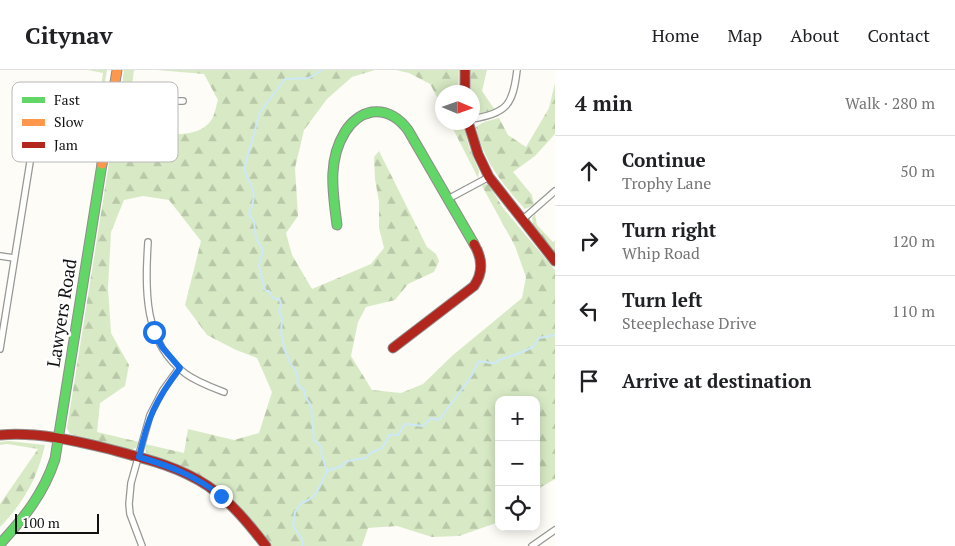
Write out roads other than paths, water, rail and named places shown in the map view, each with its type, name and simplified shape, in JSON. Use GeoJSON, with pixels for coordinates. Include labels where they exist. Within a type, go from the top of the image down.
{"type":"FeatureCollection","features":[{"type":"Feature","properties":{"kind":"street"},"geometry":{"type":"LineString","coordinates":[[465,70],[465,85]]}},
{"type":"Feature","properties":{"kind":"street"},"geometry":{"type":"LineString","coordinates":[[480,117],[497,113],[506,106],[514,91],[517,70]]}},
{"type":"Feature","properties":{"kind":"street"},"geometry":{"type":"LineString","coordinates":[[337,225],[331,182],[335,150],[349,126],[355,120],[369,113],[388,113],[405,127],[480,255],[481,268],[480,274],[470,291],[392,348]]}},
{"type":"Feature","properties":{"kind":"street"},"geometry":{"type":"LineString","coordinates":[[470,130],[478,154],[489,177],[555,262]]}},
{"type":"Feature","properties":{"kind":"street"},"geometry":{"type":"LineString","coordinates":[[0,349],[30,162]]}},
{"type":"Feature","properties":{"kind":"street","name":"Lawyers Road"},"geometry":{"type":"LineString","coordinates":[[0,544],[25,517],[41,495],[51,472],[59,437],[102,162]]}},
{"type":"Feature","properties":{"kind":"street"},"geometry":{"type":"LineString","coordinates":[[448,199],[489,177]]}},
{"type":"Feature","properties":{"kind":"street"},"geometry":{"type":"LineString","coordinates":[[522,220],[555,191]]}},
{"type":"Feature","properties":{"kind":"street"},"geometry":{"type":"LineString","coordinates":[[148,242],[147,298],[151,322],[160,342],[180,368],[194,378],[224,392]]}},
{"type":"Feature","properties":{"kind":"street"},"geometry":{"type":"LineString","coordinates":[[0,256],[14,258]]}},
{"type":"Feature","properties":{"kind":"street"},"geometry":{"type":"LineString","coordinates":[[142,546],[133,524],[129,504],[131,482],[150,415],[163,390],[180,368]]}},
{"type":"Feature","properties":{"kind":"street"},"geometry":{"type":"LineString","coordinates":[[0,435],[27,433],[59,437],[139,457],[182,471],[210,487],[244,518],[266,546]]}},
{"type":"Feature","properties":{"kind":"street"},"geometry":{"type":"LineString","coordinates":[[532,546],[555,530]]}},
{"type":"Feature","properties":{"kind":"waterway"},"geometry":{"type":"LineString","coordinates":[[302,546],[302,539],[293,526],[295,512],[301,503],[314,495],[327,471],[321,446],[314,441],[311,405],[305,397],[305,391],[298,385],[297,372],[290,363],[284,347],[281,333],[282,318],[279,312],[280,300],[272,297],[269,291],[266,291],[263,283],[259,265],[262,248],[256,239],[254,222],[249,214],[254,195],[244,169],[260,112],[285,79],[309,78],[322,70]]}},
{"type":"Feature","properties":{"kind":"waterway"},"geometry":{"type":"LineString","coordinates":[[327,471],[342,466],[348,461],[365,458],[372,452],[380,449],[389,435],[398,435],[405,424],[423,426],[431,418],[439,420],[472,375],[478,362],[494,363],[533,347],[539,338],[555,335]]}}]}
